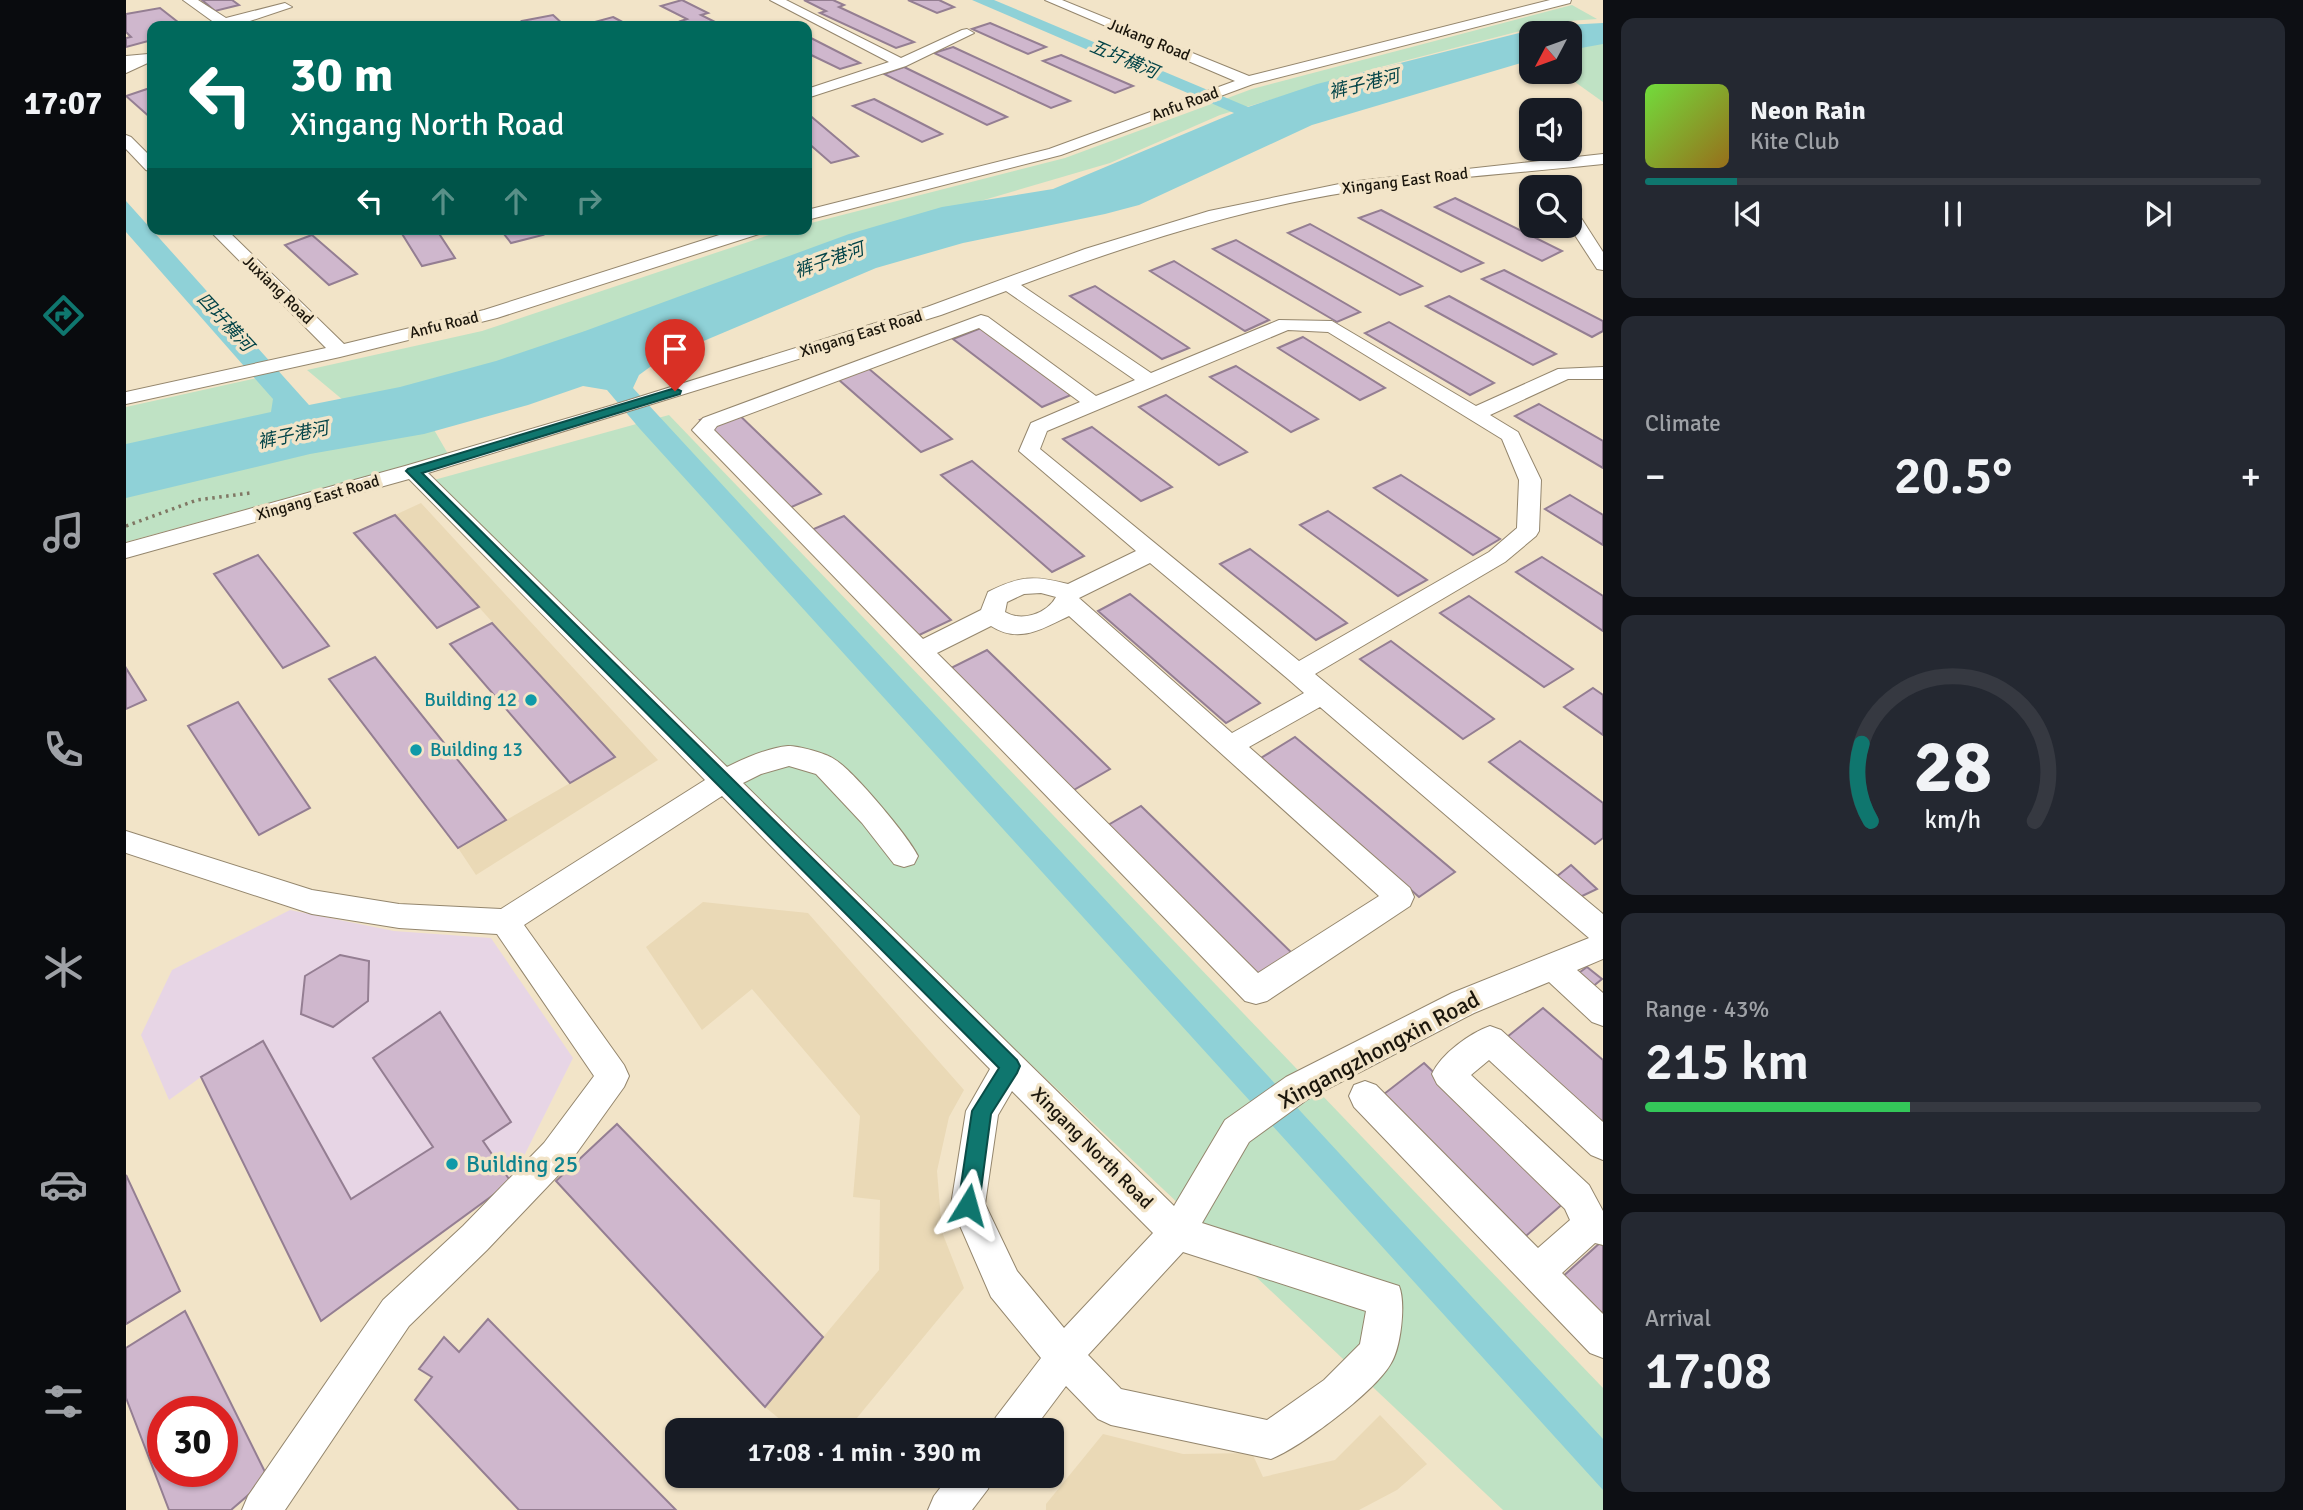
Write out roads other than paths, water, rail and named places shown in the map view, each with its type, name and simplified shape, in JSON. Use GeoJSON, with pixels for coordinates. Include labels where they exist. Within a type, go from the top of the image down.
{"type":"FeatureCollection","features":[{"type":"Feature","properties":{"kind":"street"},"geometry":{"type":"LineString","coordinates":[[189,0],[220,21]]}},
{"type":"Feature","properties":{"kind":"street"},"geometry":{"type":"LineString","coordinates":[[776,0],[901,63]]}},
{"type":"Feature","properties":{"kind":"street","name":"Jukang Road"},"geometry":{"type":"LineString","coordinates":[[1051,0],[1248,81]]}},
{"type":"Feature","properties":{"kind":"street","name":"Anfu Road"},"geometry":{"type":"LineString","coordinates":[[812,214],[1055,152],[1248,81],[1565,0]]}},
{"type":"Feature","properties":{"kind":"street"},"geometry":{"type":"LineString","coordinates":[[239,21],[285,7]]}},
{"type":"Feature","properties":{"kind":"street"},"geometry":{"type":"LineString","coordinates":[[812,92],[901,63],[967,33]]}},
{"type":"Feature","properties":{"kind":"street"},"geometry":{"type":"LineString","coordinates":[[126,60],[147,58]]}},
{"type":"Feature","properties":{"kind":"street"},"geometry":{"type":"LineString","coordinates":[[126,69],[147,59]]}},
{"type":"Feature","properties":{"kind":"street"},"geometry":{"type":"LineString","coordinates":[[126,140],[147,162]]}},
{"type":"Feature","properties":{"kind":"street","name":"Xingang East Road"},"geometry":{"type":"LineString","coordinates":[[126,551],[413,471],[617,410],[934,311],[1091,253],[1215,215],[1349,187],[1603,159]]}},
{"type":"Feature","properties":{"kind":"street"},"geometry":{"type":"LineString","coordinates":[[1538,165],[1544,175]]}},
{"type":"Feature","properties":{"kind":"street"},"geometry":{"type":"LineString","coordinates":[[1582,233],[1603,265]]}},
{"type":"Feature","properties":{"kind":"street","name":"Juxiang Road"},"geometry":{"type":"LineString","coordinates":[[222,235],[340,351]]}},
{"type":"Feature","properties":{"kind":"street","name":"Anfu Road"},"geometry":{"type":"LineString","coordinates":[[126,398],[340,351],[490,314],[737,235]]}},
{"type":"Feature","properties":{"kind":"street"},"geometry":{"type":"LineString","coordinates":[[1008,284],[1150,381]]}},
{"type":"Feature","properties":{"kind":"street"},"geometry":{"type":"LineString","coordinates":[[992,615],[996,598],[1020,586],[1041,585],[1068,597],[1400,897],[1256,991],[702,430],[710,422],[981,321],[1095,404]]}},
{"type":"Feature","properties":{"kind":"street"},"geometry":{"type":"LineString","coordinates":[[1297,673],[1497,557],[1528,531],[1530,480],[1511,436],[1332,327],[1286,324],[1038,427],[1029,451],[1603,932]]}},
{"type":"Feature","properties":{"kind":"street"},"geometry":{"type":"LineString","coordinates":[[1475,414],[1565,373],[1603,373]]}},
{"type":"Feature","properties":{"kind":"street","name":"Xingang North Road"},"geometry":{"type":"LineString","coordinates":[[413,471],[1177,1233]]}},
{"type":"Feature","properties":{"kind":"street"},"geometry":{"type":"LineString","coordinates":[[992,615],[1007,625],[1026,626],[1061,610],[1068,597],[1152,552]]}},
{"type":"Feature","properties":{"kind":"street"},"geometry":{"type":"LineString","coordinates":[[921,650],[992,615]]}},
{"type":"Feature","properties":{"kind":"street"},"geometry":{"type":"LineString","coordinates":[[1230,746],[1322,694]]}},
{"type":"Feature","properties":{"kind":"street"},"geometry":{"type":"LineString","coordinates":[[126,842],[313,902],[398,916],[505,922],[724,781],[754,766],[789,756],[825,766],[872,815],[904,856]]}},
{"type":"Feature","properties":{"kind":"street"},"geometry":{"type":"LineString","coordinates":[[262,1510],[396,1313],[475,1238],[556,1154],[613,1076],[505,922]]}},
{"type":"Feature","properties":{"kind":"street","name":"Xingangzhongxin Road"},"geometry":{"type":"LineString","coordinates":[[1018,1418],[1087,1327],[1177,1233],[1237,1131],[1297,1088],[1463,1003],[1603,946]]}},
{"type":"Feature","properties":{"kind":"street"},"geometry":{"type":"LineString","coordinates":[[1552,966],[1603,1012]]}},
{"type":"Feature","properties":{"kind":"street"},"geometry":{"type":"LineString","coordinates":[[1536,1273],[1596,1227],[1577,1197],[1448,1074],[1490,1040],[1603,1144]]}},
{"type":"Feature","properties":{"kind":"street"},"geometry":{"type":"LineString","coordinates":[[1010,1066],[982,1111],[968,1205],[1004,1284],[1064,1357],[1111,1406],[1271,1440],[1337,1393],[1377,1353],[1386,1299],[1177,1233]]}},
{"type":"Feature","properties":{"kind":"street"},"geometry":{"type":"LineString","coordinates":[[1365,1096],[1603,1340]]}},
{"type":"Feature","properties":{"kind":"street"},"geometry":{"type":"LineString","coordinates":[[948,1510],[964,1488]]}},
{"type":"Feature","properties":{"kind":"water"},"geometry":{"type":"Polygon","coordinates":[[[972,0],[994,0],[1248,107],[1317,84],[1519,33],[1519,64],[1312,125],[1139,205],[963,243],[876,268],[661,359],[639,375],[633,388],[1603,1439],[1603,1490],[607,390],[583,386],[528,405],[424,434],[310,454],[126,498],[126,444],[271,412],[273,399],[126,232],[126,201],[147,224],[147,235],[156,235],[309,405],[400,387],[496,361],[849,234],[942,207],[1053,189],[1234,113],[972,0]]]}},
{"type":"Feature","properties":{"kind":"water"},"geometry":{"type":"Polygon","coordinates":[[[1603,23],[1603,44],[1582,48],[1582,24],[1603,23]]]}},
{"type":"Feature","properties":{"kind":"place","name":"Building 12"},"geometry":{"type":"Point","coordinates":[531,700]}},
{"type":"Feature","properties":{"kind":"place","name":"Building 13"},"geometry":{"type":"Point","coordinates":[416,750]}},
{"type":"Feature","properties":{"kind":"place","name":"Building 25"},"geometry":{"type":"Point","coordinates":[452,1164]}},
{"type":"Feature","properties":{"kind":"water label","name":"五圩横河"},"geometry":{"type":"Point","coordinates":[1124,59]}},
{"type":"Feature","properties":{"kind":"water label","name":"裤子港河"},"geometry":{"type":"Point","coordinates":[1364,84]}},
{"type":"Feature","properties":{"kind":"water label","name":"裤子港河"},"geometry":{"type":"Point","coordinates":[829,260]}},
{"type":"Feature","properties":{"kind":"water label","name":"四圩横河"},"geometry":{"type":"Point","coordinates":[225,322]}},
{"type":"Feature","properties":{"kind":"water label","name":"裤子港河"},"geometry":{"type":"Point","coordinates":[293,435]}}]}
